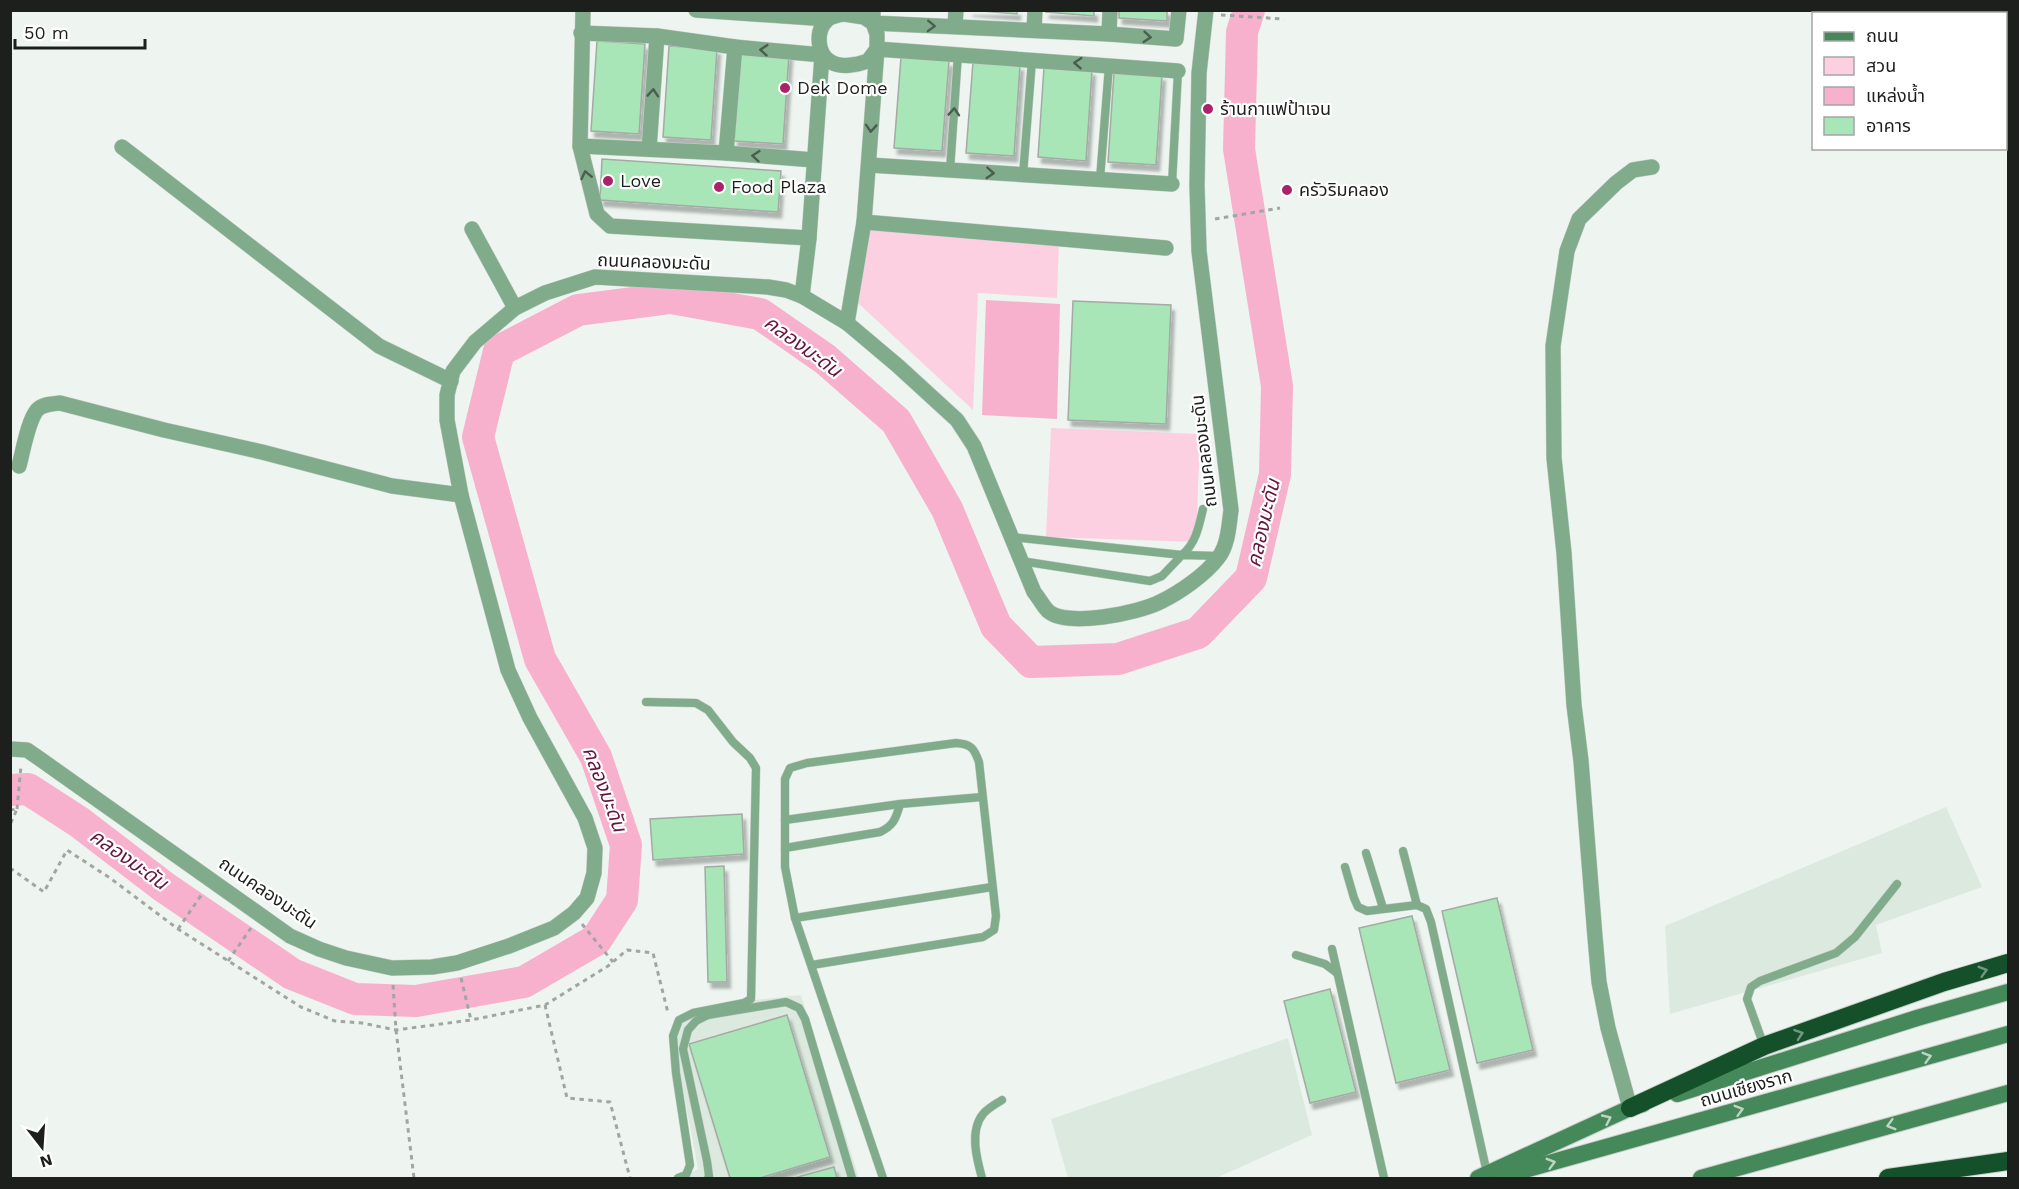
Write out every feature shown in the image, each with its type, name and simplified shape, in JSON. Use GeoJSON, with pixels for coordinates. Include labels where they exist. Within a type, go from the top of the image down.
{"type":"FeatureCollection","features":[{"type":"Feature","properties":{"kind":"highway"},"geometry":{"type":"LineString","coordinates":[[1630,1108],[1764,1046],[1944,982],[2008,963]]}},
{"type":"Feature","properties":{"kind":"highway"},"geometry":{"type":"LineString","coordinates":[[1888,1179],[2008,1161]]}},
{"type":"Feature","properties":{"kind":"main road"},"geometry":{"type":"LineString","coordinates":[[1487,1177],[1630,1108],[1917,1018],[2008,992]]}},
{"type":"Feature","properties":{"kind":"main road","name":"ถนนเชียงราก"},"geometry":{"type":"LineString","coordinates":[[1487,1177],[2008,1034]]}},
{"type":"Feature","properties":{"kind":"main road"},"geometry":{"type":"LineString","coordinates":[[1701,1179],[2008,1093]]}},
{"type":"Feature","properties":{"kind":"street"},"geometry":{"type":"LineString","coordinates":[[583,10],[580,146],[597,214],[610,226],[809,238]]}},
{"type":"Feature","properties":{"kind":"street"},"geometry":{"type":"LineString","coordinates":[[696,10],[844,14],[955,26],[1176,39],[1179,10]]}},
{"type":"Feature","properties":{"kind":"street"},"geometry":{"type":"LineString","coordinates":[[955,26],[956,10]]}},
{"type":"Feature","properties":{"kind":"street"},"geometry":{"type":"LineString","coordinates":[[1034,30],[1035,10]]}},
{"type":"Feature","properties":{"kind":"street"},"geometry":{"type":"LineString","coordinates":[[1109,34],[1110,10]]}},
{"type":"Feature","properties":{"kind":"street","name":"ถนนคลองมะดัน"},"geometry":{"type":"LineString","coordinates":[[10,748],[27,750],[290,936],[346,958],[392,968],[432,968],[457,963],[509,946],[554,928],[574,913],[587,898],[594,873],[595,848],[585,818],[530,718],[508,670],[461,495],[447,420],[447,395],[453,371],[475,342],[514,308],[545,293],[595,277],[768,286],[802,296],[847,323],[957,420],[975,446],[1034,592],[1049,612],[1072,618],[1096,619],[1159,603],[1204,573],[1220,556],[1228,534],[1231,510],[1198,222],[1199,74],[1206,10]]}},
{"type":"Feature","properties":{"kind":"street"},"geometry":{"type":"LineString","coordinates":[[802,296],[809,238],[822,55],[819,41],[820,30],[827,15]]}},
{"type":"Feature","properties":{"kind":"street"},"geometry":{"type":"LineString","coordinates":[[847,323],[864,222],[869,165],[877,34],[873,17]]}},
{"type":"Feature","properties":{"kind":"street"},"geometry":{"type":"LineString","coordinates":[[581,33],[657,36],[735,47],[822,55],[831,63],[844,65],[868,61],[876,49]]}},
{"type":"Feature","properties":{"kind":"street"},"geometry":{"type":"LineString","coordinates":[[649,149],[657,36]]}},
{"type":"Feature","properties":{"kind":"street"},"geometry":{"type":"LineString","coordinates":[[726,153],[735,47]]}},
{"type":"Feature","properties":{"kind":"street"},"geometry":{"type":"LineString","coordinates":[[876,49],[1178,71]]}},
{"type":"Feature","properties":{"kind":"street"},"geometry":{"type":"LineString","coordinates":[[580,146],[814,160]]}},
{"type":"Feature","properties":{"kind":"street"},"geometry":{"type":"LineString","coordinates":[[122,147],[379,346],[451,381]]}},
{"type":"Feature","properties":{"kind":"street"},"geometry":{"type":"LineString","coordinates":[[869,165],[1172,184]]}},
{"type":"Feature","properties":{"kind":"street"},"geometry":{"type":"LineString","coordinates":[[1630,1108],[1608,1028],[1599,982],[1554,458],[1553,346],[1567,251],[1579,219],[1633,170],[1652,167]]}},
{"type":"Feature","properties":{"kind":"street"},"geometry":{"type":"LineString","coordinates":[[864,222],[1166,248]]}},
{"type":"Feature","properties":{"kind":"street"},"geometry":{"type":"LineString","coordinates":[[472,229],[514,308]]}},
{"type":"Feature","properties":{"kind":"street"},"geometry":{"type":"LineString","coordinates":[[19,466],[32,419],[38,409],[47,404],[60,403],[392,486],[461,495]]}},
{"type":"Feature","properties":{"kind":"lane"},"geometry":{"type":"LineString","coordinates":[[950,170],[958,54]]}},
{"type":"Feature","properties":{"kind":"lane"},"geometry":{"type":"LineString","coordinates":[[1023,175],[1032,60]]}},
{"type":"Feature","properties":{"kind":"lane"},"geometry":{"type":"LineString","coordinates":[[1100,179],[1109,66]]}},
{"type":"Feature","properties":{"kind":"lane"},"geometry":{"type":"LineString","coordinates":[[1172,184],[1178,71]]}},
{"type":"Feature","properties":{"kind":"lane"},"geometry":{"type":"LineString","coordinates":[[1021,561],[1150,581],[1162,576],[1190,548],[1203,509]]}},
{"type":"Feature","properties":{"kind":"lane"},"geometry":{"type":"LineString","coordinates":[[1012,537],[1182,555],[1220,556]]}},
{"type":"Feature","properties":{"kind":"lane"},"geometry":{"type":"LineString","coordinates":[[646,702],[696,703],[708,710],[756,768],[752,999],[744,1003],[693,1013],[679,1020],[673,1036],[676,1073],[690,1165],[686,1175],[678,1179]]}},
{"type":"Feature","properties":{"kind":"lane"},"geometry":{"type":"LineString","coordinates":[[812,965],[983,937],[994,930],[996,916],[979,762],[974,749],[967,743],[807,763],[790,768],[785,779],[785,848],[788,887],[795,918],[883,1179]]}},
{"type":"Feature","properties":{"kind":"lane"},"geometry":{"type":"LineString","coordinates":[[785,820],[900,804],[982,796]]}},
{"type":"Feature","properties":{"kind":"lane"},"geometry":{"type":"LineString","coordinates":[[785,848],[879,832],[891,826],[900,804]]}},
{"type":"Feature","properties":{"kind":"lane"},"geometry":{"type":"LineString","coordinates":[[1403,850],[1417,905]]}},
{"type":"Feature","properties":{"kind":"lane"},"geometry":{"type":"LineString","coordinates":[[1366,854],[1383,908]]}},
{"type":"Feature","properties":{"kind":"lane"},"geometry":{"type":"LineString","coordinates":[[1345,867],[1358,907],[1366,911],[1417,905],[1426,909],[1431,922],[1487,1177]]}},
{"type":"Feature","properties":{"kind":"lane"},"geometry":{"type":"LineString","coordinates":[[1764,1046],[1747,999],[1751,987],[1760,981],[1836,953],[1855,937],[1897,884]]}},
{"type":"Feature","properties":{"kind":"lane"},"geometry":{"type":"LineString","coordinates":[[795,918],[992,887]]}},
{"type":"Feature","properties":{"kind":"lane"},"geometry":{"type":"LineString","coordinates":[[1332,949],[1384,1179]]}},
{"type":"Feature","properties":{"kind":"lane"},"geometry":{"type":"LineString","coordinates":[[1296,955],[1325,964],[1337,973]]}},
{"type":"Feature","properties":{"kind":"lane"},"geometry":{"type":"LineString","coordinates":[[708,1179],[707,1161],[682,1049],[688,1030],[696,1021],[708,1015],[786,1002],[799,1008],[805,1019],[852,1179]]}},
{"type":"Feature","properties":{"kind":"lane"},"geometry":{"type":"LineString","coordinates":[[982,1179],[977,1160],[977,1126],[983,1113],[1002,1100]]}},
{"type":"Feature","properties":{"kind":"path"},"geometry":{"type":"LineString","coordinates":[[1221,15],[1284,19]]}},
{"type":"Feature","properties":{"kind":"path"},"geometry":{"type":"LineString","coordinates":[[1214,219],[1280,208]]}},
{"type":"Feature","properties":{"kind":"path"},"geometry":{"type":"LineString","coordinates":[[10,825],[17,809],[21,766]]}},
{"type":"Feature","properties":{"kind":"path"},"geometry":{"type":"LineString","coordinates":[[10,810],[17,809]]}},
{"type":"Feature","properties":{"kind":"path"},"geometry":{"type":"LineString","coordinates":[[178,929],[206,889]]}},
{"type":"Feature","properties":{"kind":"path"},"geometry":{"type":"LineString","coordinates":[[228,961],[256,922]]}},
{"type":"Feature","properties":{"kind":"path"},"geometry":{"type":"LineString","coordinates":[[583,924],[611,960]]}},
{"type":"Feature","properties":{"kind":"path"},"geometry":{"type":"LineString","coordinates":[[459,972],[471,1020]]}},
{"type":"Feature","properties":{"kind":"path"},"geometry":{"type":"LineString","coordinates":[[393,982],[396,1030],[414,1179]]}},
{"type":"Feature","properties":{"kind":"path"},"geometry":{"type":"LineString","coordinates":[[544,1005],[567,1098],[610,1102],[630,1179]]}},
{"type":"Feature","properties":{"kind":"shaded area"},"geometry":{"type":"Polygon","coordinates":[[[1946,807],[1982,887],[1876,925],[1882,953],[1670,1014],[1665,926],[1946,807]]]}},
{"type":"Feature","properties":{"kind":"shaded area"},"geometry":{"type":"Polygon","coordinates":[[[801,995],[859,1178],[682,1178],[698,1169],[674,1042],[687,1014],[716,1004],[801,995]]]}},
{"type":"Feature","properties":{"kind":"shaded area"},"geometry":{"type":"Polygon","coordinates":[[[1288,1038],[1312,1135],[1216,1178],[1068,1178],[1051,1119],[1288,1038]]]}},
{"type":"Feature","properties":{"kind":"green space"},"geometry":{"type":"Polygon","coordinates":[[[871,226],[1059,242],[1057,298],[978,293],[973,410],[858,303],[871,226]]]}},
{"type":"Feature","properties":{"kind":"green space"},"geometry":{"type":"Polygon","coordinates":[[[1051,428],[1200,434],[1196,542],[1046,537],[1051,428]]]}},
{"type":"Feature","properties":{"kind":"water"},"geometry":{"type":"Polygon","coordinates":[[[986,300],[1060,304],[1057,419],[982,415],[986,300]]]}},
{"type":"Feature","properties":{"kind":"building"},"geometry":{"type":"Polygon","coordinates":[[[969,10],[1017,10],[1017,14],[969,10]]]}},
{"type":"Feature","properties":{"kind":"building"},"geometry":{"type":"Polygon","coordinates":[[[1046,10],[1094,10],[1094,16],[1046,12],[1046,10]]]}},
{"type":"Feature","properties":{"kind":"building"},"geometry":{"type":"Polygon","coordinates":[[[1119,10],[1167,10],[1167,21],[1119,18],[1119,10]]]}},
{"type":"Feature","properties":{"kind":"building"},"geometry":{"type":"Polygon","coordinates":[[[597,41],[645,44],[639,134],[591,131],[597,41]]]}},
{"type":"Feature","properties":{"kind":"building"},"geometry":{"type":"Polygon","coordinates":[[[669,46],[717,49],[711,140],[663,137],[669,46]]]}},
{"type":"Feature","properties":{"kind":"building"},"geometry":{"type":"Polygon","coordinates":[[[741,51],[789,54],[783,144],[734,141],[741,51]]]}},
{"type":"Feature","properties":{"kind":"building"},"geometry":{"type":"Polygon","coordinates":[[[901,57],[949,61],[942,151],[894,148],[901,57]]]}},
{"type":"Feature","properties":{"kind":"building"},"geometry":{"type":"Polygon","coordinates":[[[973,62],[1020,65],[1014,156],[966,153],[973,62]]]}},
{"type":"Feature","properties":{"kind":"building"},"geometry":{"type":"Polygon","coordinates":[[[1044,67],[1092,70],[1086,161],[1038,157],[1044,67]]]}},
{"type":"Feature","properties":{"kind":"building"},"geometry":{"type":"Polygon","coordinates":[[[1114,72],[1162,75],[1156,165],[1108,162],[1114,72]]]}},
{"type":"Feature","properties":{"kind":"building"},"geometry":{"type":"Polygon","coordinates":[[[602,159],[781,171],[778,212],[600,200],[602,159]]]}},
{"type":"Feature","properties":{"kind":"building"},"geometry":{"type":"Polygon","coordinates":[[[1073,301],[1171,305],[1166,424],[1068,420],[1073,301]]]}},
{"type":"Feature","properties":{"kind":"building"},"geometry":{"type":"Polygon","coordinates":[[[742,814],[744,854],[653,860],[650,819],[742,814]]]}},
{"type":"Feature","properties":{"kind":"building"},"geometry":{"type":"Polygon","coordinates":[[[724,866],[727,982],[708,982],[705,867],[724,866]]]}},
{"type":"Feature","properties":{"kind":"building"},"geometry":{"type":"Polygon","coordinates":[[[1497,898],[1533,1050],[1477,1063],[1442,911],[1497,898]]]}},
{"type":"Feature","properties":{"kind":"building"},"geometry":{"type":"Polygon","coordinates":[[[1412,916],[1450,1070],[1396,1083],[1359,928],[1412,916]]]}},
{"type":"Feature","properties":{"kind":"building"},"geometry":{"type":"Polygon","coordinates":[[[1330,989],[1356,1092],[1310,1103],[1284,1001],[1330,989]]]}},
{"type":"Feature","properties":{"kind":"building"},"geometry":{"type":"Polygon","coordinates":[[[787,1015],[830,1157],[760,1178],[730,1178],[689,1044],[787,1015]]]}},
{"type":"Feature","properties":{"kind":"building"},"geometry":{"type":"Polygon","coordinates":[[[834,1167],[837,1178],[794,1178],[834,1167]]]}},
{"type":"Feature","properties":{"kind":"waterway","name":"คลองมะดัน"},"geometry":{"type":"LineString","coordinates":[[10,790],[28,789],[79,822],[164,887],[292,974],[355,999],[416,1001],[524,982],[596,940],[622,900],[626,845],[596,757],[540,659],[478,437],[499,351],[578,310],[671,298],[760,314],[825,359],[896,421],[947,509],[996,626],[1031,662],[1118,659],[1198,633],[1251,578],[1275,474],[1277,386],[1239,149],[1242,32],[1249,10]]}},
{"type":"Feature","properties":{"kind":"place","name":"Dek Dome"},"geometry":{"type":"Point","coordinates":[785,88]}},
{"type":"Feature","properties":{"kind":"place","name":"ร้านกาแฟป้าเจน"},"geometry":{"type":"Point","coordinates":[1208,109]}},
{"type":"Feature","properties":{"kind":"place","name":"Love"},"geometry":{"type":"Point","coordinates":[608,181]}},
{"type":"Feature","properties":{"kind":"place","name":"Food Plaza"},"geometry":{"type":"Point","coordinates":[719,187]}},
{"type":"Feature","properties":{"kind":"place","name":"ครัวริมคลอง"},"geometry":{"type":"Point","coordinates":[1287,190]}}]}
